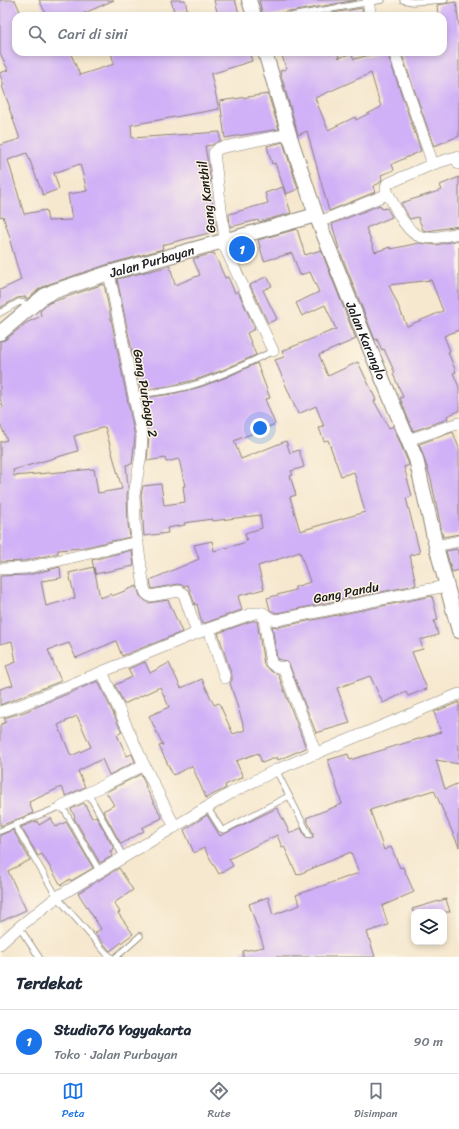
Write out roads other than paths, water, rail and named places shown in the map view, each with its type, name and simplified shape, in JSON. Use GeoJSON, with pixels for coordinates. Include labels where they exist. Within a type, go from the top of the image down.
{"type":"FeatureCollection","features":[{"type":"Feature","properties":{"kind":"street"},"geometry":{"type":"LineString","coordinates":[[249,0],[253,12]]}},
{"type":"Feature","properties":{"kind":"street"},"geometry":{"type":"LineString","coordinates":[[368,2],[370,12]]}},
{"type":"Feature","properties":{"kind":"street","name":"Jalan Karanglo"},"geometry":{"type":"LineString","coordinates":[[266,56],[289,134],[317,218],[416,459],[436,546],[459,631]]}},
{"type":"Feature","properties":{"kind":"street"},"geometry":{"type":"LineString","coordinates":[[395,56],[433,164]]}},
{"type":"Feature","properties":{"kind":"street","name":"Gang Kanthil"},"geometry":{"type":"LineString","coordinates":[[273,351],[224,241],[214,153],[219,148],[289,134]]}},
{"type":"Feature","properties":{"kind":"street"},"geometry":{"type":"LineString","coordinates":[[458,159],[433,164],[387,184],[386,189],[406,227],[416,235],[426,238],[459,233]]}},
{"type":"Feature","properties":{"kind":"street"},"geometry":{"type":"LineString","coordinates":[[317,218],[388,194]]}},
{"type":"Feature","properties":{"kind":"street","name":"Jalan Purbayan"},"geometry":{"type":"LineString","coordinates":[[0,333],[44,296],[52,292],[109,273],[224,241],[317,218]]}},
{"type":"Feature","properties":{"kind":"street","name":"Gang Purbaya 2"},"geometry":{"type":"LineString","coordinates":[[109,273],[142,443],[134,495],[135,524],[146,593],[150,596],[179,591],[184,594],[196,633]]}},
{"type":"Feature","properties":{"kind":"street"},"geometry":{"type":"LineString","coordinates":[[408,440],[459,423]]}},
{"type":"Feature","properties":{"kind":"street"},"geometry":{"type":"LineString","coordinates":[[436,546],[459,541]]}},
{"type":"Feature","properties":{"kind":"street"},"geometry":{"type":"LineString","coordinates":[[0,569],[26,568],[138,543]]}},
{"type":"Feature","properties":{"kind":"street","name":"Gang Pandu"},"geometry":{"type":"LineString","coordinates":[[258,613],[277,620],[446,586]]}},
{"type":"Feature","properties":{"kind":"street"},"geometry":{"type":"LineString","coordinates":[[0,712],[21,705],[196,633],[258,613],[270,663],[276,667],[283,667],[316,754]]}},
{"type":"Feature","properties":{"kind":"street"},"geometry":{"type":"LineString","coordinates":[[209,629],[224,678]]}},
{"type":"Feature","properties":{"kind":"street"},"geometry":{"type":"LineString","coordinates":[[102,672],[144,765],[175,827]]}},
{"type":"Feature","properties":{"kind":"street"},"geometry":{"type":"LineString","coordinates":[[0,944],[57,897],[231,793],[276,770],[459,694]]}},
{"type":"Feature","properties":{"kind":"street"},"geometry":{"type":"LineString","coordinates":[[62,806],[144,765]]}},
{"type":"Feature","properties":{"kind":"lane"},"geometry":{"type":"LineString","coordinates":[[313,12],[382,0]]}},
{"type":"Feature","properties":{"kind":"lane"},"geometry":{"type":"LineString","coordinates":[[403,0],[413,2],[445,0]]}},
{"type":"Feature","properties":{"kind":"lane"},"geometry":{"type":"LineString","coordinates":[[0,313],[22,302],[31,308]]}},
{"type":"Feature","properties":{"kind":"lane"},"geometry":{"type":"LineString","coordinates":[[133,395],[152,394],[206,381],[273,351]]}},
{"type":"Feature","properties":{"kind":"lane"},"geometry":{"type":"LineString","coordinates":[[276,770],[309,835]]}},
{"type":"Feature","properties":{"kind":"lane"},"geometry":{"type":"LineString","coordinates":[[88,792],[124,858]]}},
{"type":"Feature","properties":{"kind":"lane"},"geometry":{"type":"LineString","coordinates":[[207,807],[221,829],[224,830],[289,796]]}},
{"type":"Feature","properties":{"kind":"lane"},"geometry":{"type":"LineString","coordinates":[[0,831],[62,806],[100,872]]}},
{"type":"Feature","properties":{"kind":"lane"},"geometry":{"type":"LineString","coordinates":[[15,825],[57,897],[106,954],[111,957]]}},
{"type":"Feature","properties":{"kind":"lane"},"geometry":{"type":"LineString","coordinates":[[19,927],[40,957]]}},
{"type":"Feature","properties":{"kind":"lane"},"geometry":{"type":"LineString","coordinates":[[116,957],[140,936]]}},
{"type":"Feature","properties":{"kind":"place","name":"Studio76 Yogyakarta"},"geometry":{"type":"Point","coordinates":[242,249]}}]}
